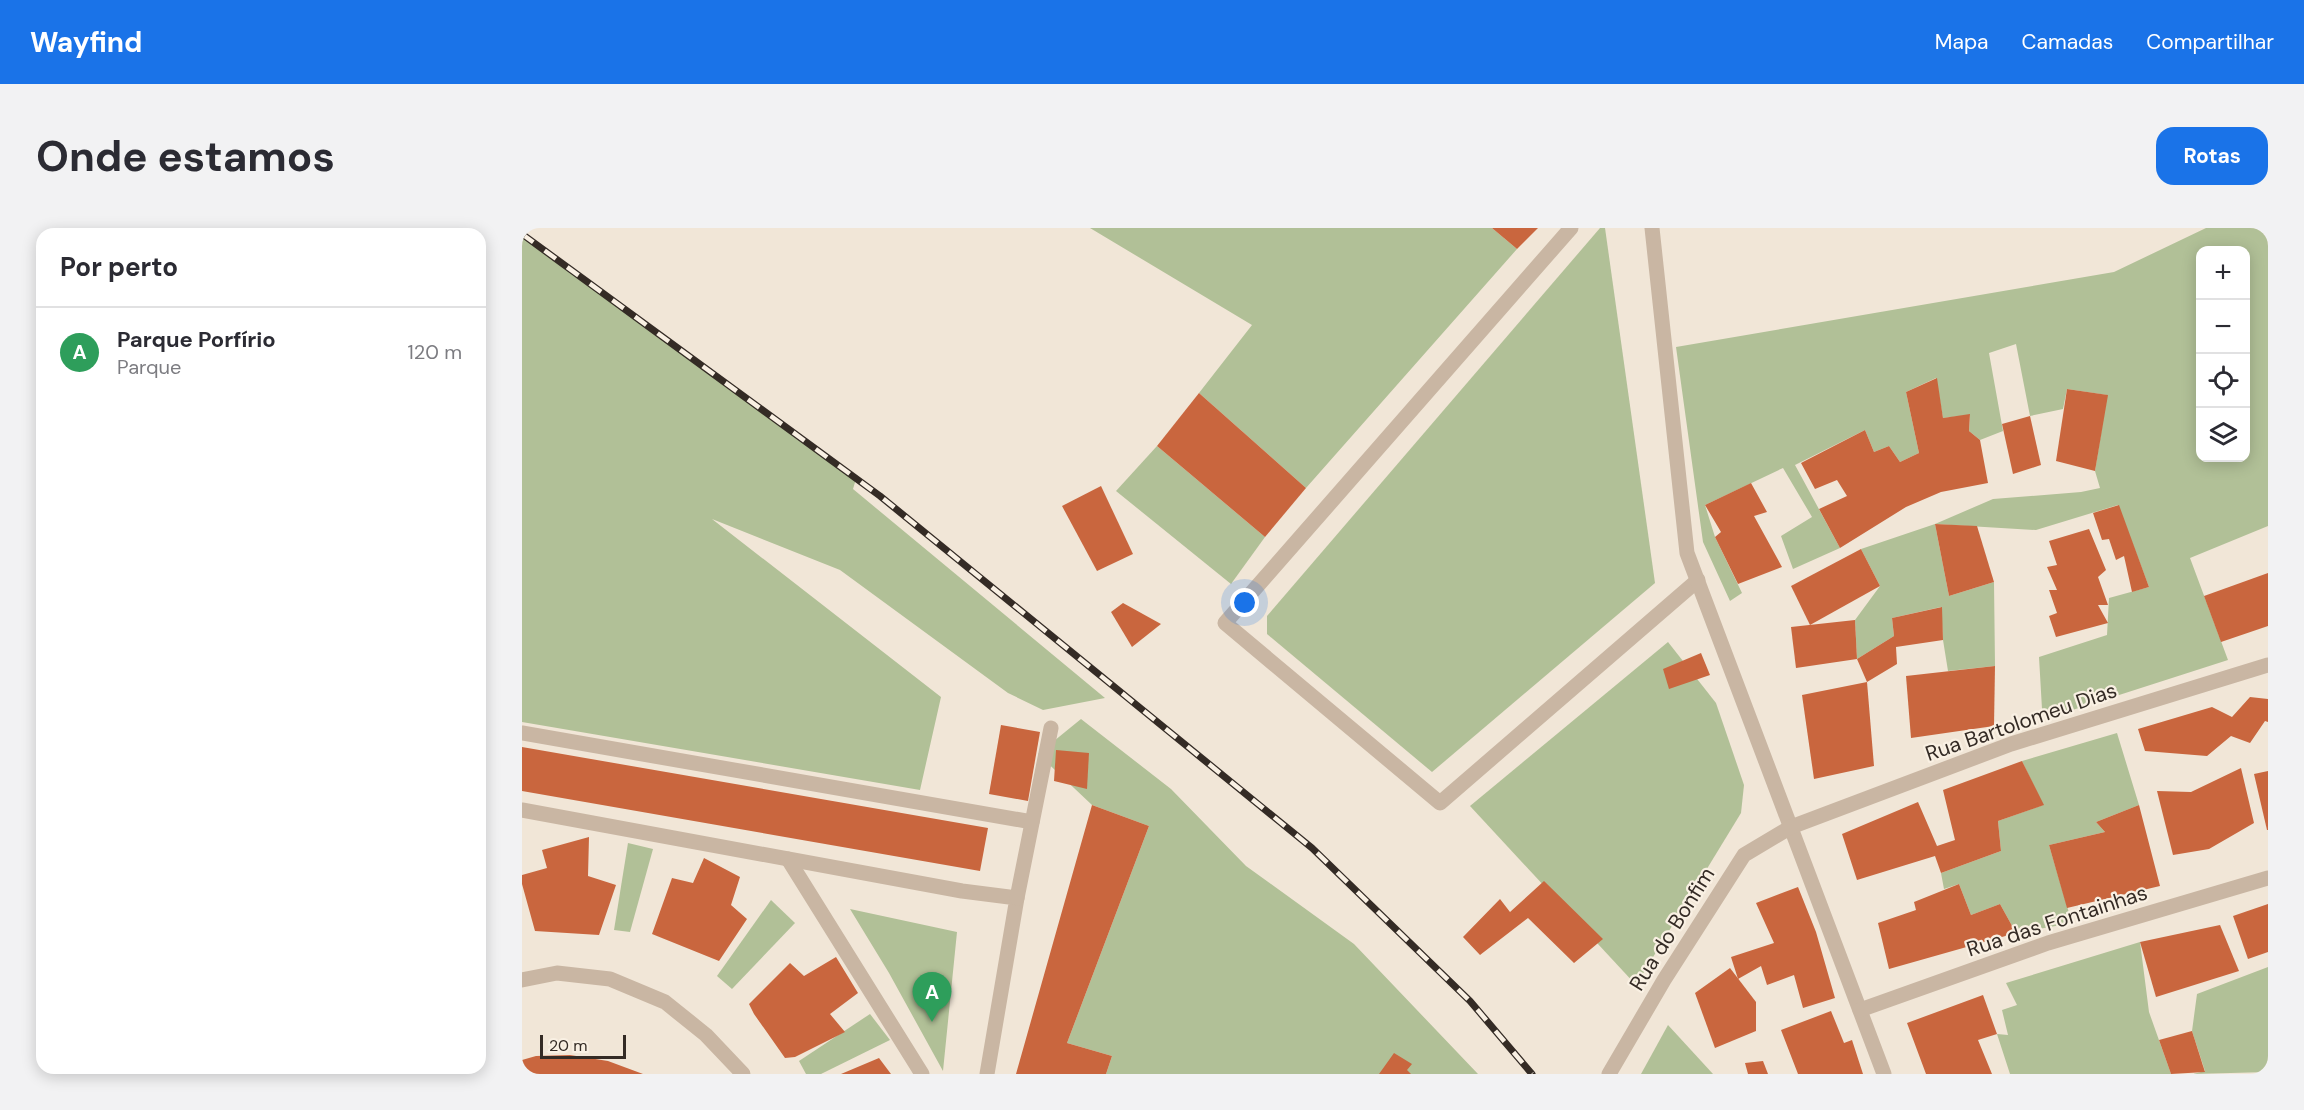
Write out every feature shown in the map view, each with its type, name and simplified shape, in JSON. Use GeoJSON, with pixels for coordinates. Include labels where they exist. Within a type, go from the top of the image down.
{"type":"FeatureCollection","features":[{"type":"Feature","properties":{"kind":"street"},"geometry":{"type":"LineString","coordinates":[[1571,228],[1225,623],[1440,803],[1698,580]]}},
{"type":"Feature","properties":{"kind":"street"},"geometry":{"type":"LineString","coordinates":[[1652,228],[1687,553],[1884,1074]]}},
{"type":"Feature","properties":{"kind":"street","name":"Rua Bartolomeu Dias"},"geometry":{"type":"LineString","coordinates":[[1791,827],[2011,744],[2268,665]]}},
{"type":"Feature","properties":{"kind":"street"},"geometry":{"type":"LineString","coordinates":[[987,1074],[1017,898],[1051,728]]}},
{"type":"Feature","properties":{"kind":"street"},"geometry":{"type":"LineString","coordinates":[[522,733],[1032,822]]}},
{"type":"Feature","properties":{"kind":"street"},"geometry":{"type":"LineString","coordinates":[[522,810],[962,891],[1017,898]]}},
{"type":"Feature","properties":{"kind":"street","name":"Rua do Bonfim"},"geometry":{"type":"LineString","coordinates":[[1609,1074],[1664,980],[1744,855],[1791,827]]}},
{"type":"Feature","properties":{"kind":"street"},"geometry":{"type":"LineString","coordinates":[[788,859],[922,1074]]}},
{"type":"Feature","properties":{"kind":"street","name":"Rua das Fontainhas"},"geometry":{"type":"LineString","coordinates":[[1860,1010],[2048,943],[2268,878]]}},
{"type":"Feature","properties":{"kind":"street"},"geometry":{"type":"LineString","coordinates":[[522,980],[557,973],[610,979],[665,1002],[706,1035],[743,1074]]}},
{"type":"Feature","properties":{"kind":"green space"},"geometry":{"type":"Polygon","coordinates":[[[1090,228],[1492,228],[1517,249],[1306,488],[1199,393],[1252,325],[1090,228]]]}},
{"type":"Feature","properties":{"kind":"green space"},"geometry":{"type":"Polygon","coordinates":[[[1600,228],[1605,228],[1655,583],[1432,772],[1267,634],[1267,616],[1600,228]]]}},
{"type":"Feature","properties":{"kind":"green space"},"geometry":{"type":"Polygon","coordinates":[[[2206,228],[2268,228],[2268,526],[2190,558],[2228,660],[2060,714],[2050,715],[2042,709],[2039,657],[2107,635],[2109,598],[2149,587],[2118,505],[2036,530],[1935,524],[1993,499],[2081,492],[2100,488],[2095,471],[2107,395],[2067,389],[2063,409],[2030,416],[2016,344],[1989,353],[2003,431],[1980,440],[1969,431],[1970,415],[1943,418],[1936,378],[1906,392],[1919,453],[1900,462],[1889,446],[1874,452],[1865,430],[1795,465],[1840,548],[1793,569],[1781,536],[1812,517],[1783,468],[1705,505],[1715,537],[1742,593],[1730,601],[1703,542],[1676,347],[2114,272],[2206,228]]]}},
{"type":"Feature","properties":{"kind":"green space"},"geometry":{"type":"Polygon","coordinates":[[[522,234],[856,479],[853,489],[1105,698],[1043,710],[1008,693],[840,570],[712,519],[941,697],[920,790],[522,722],[522,234]]]}},
{"type":"Feature","properties":{"kind":"green space"},"geometry":{"type":"Polygon","coordinates":[[[1157,446],[1265,537],[1231,584],[1116,491],[1157,446]]]}},
{"type":"Feature","properties":{"kind":"green space"},"geometry":{"type":"Polygon","coordinates":[[[1935,524],[1949,596],[1994,582],[1995,666],[1948,671],[1941,607],[1892,618],[1894,636],[1857,659],[1855,620],[1880,586],[1861,549],[1935,524]]]}},
{"type":"Feature","properties":{"kind":"green space"},"geometry":{"type":"Polygon","coordinates":[[[1668,642],[1716,703],[1744,785],[1741,813],[1636,985],[1470,806],[1668,642]]]}},
{"type":"Feature","properties":{"kind":"green space"},"geometry":{"type":"Polygon","coordinates":[[[1081,719],[1171,789],[1246,866],[1354,944],[1478,1074],[1106,1074],[1112,1056],[1067,1043],[1149,826],[1092,805],[1038,754],[1081,719]]]}},
{"type":"Feature","properties":{"kind":"green space"},"geometry":{"type":"Polygon","coordinates":[[[2117,733],[2139,805],[2096,822],[2105,832],[2049,845],[2072,923],[2016,933],[2000,904],[1971,915],[1959,884],[1944,889],[1941,873],[2001,851],[1998,821],[2043,805],[2022,761],[2117,733]]]}},
{"type":"Feature","properties":{"kind":"green space"},"geometry":{"type":"Polygon","coordinates":[[[628,843],[653,849],[630,932],[614,930],[628,843]]]}},
{"type":"Feature","properties":{"kind":"green space"},"geometry":{"type":"Polygon","coordinates":[[[771,900],[795,923],[732,989],[717,976],[771,900]]]}},
{"type":"Feature","properties":{"kind":"green space"},"geometry":{"type":"Polygon","coordinates":[[[850,909],[957,932],[943,1071],[889,973],[850,909]]]}},
{"type":"Feature","properties":{"kind":"green space"},"geometry":{"type":"Polygon","coordinates":[[[2140,942],[2149,1012],[2171,1074],[2010,1074],[1997,1034],[2008,1035],[2002,1010],[2017,1005],[2006,983],[2140,942]]]}},
{"type":"Feature","properties":{"kind":"green space"},"geometry":{"type":"Polygon","coordinates":[[[2268,967],[2268,1072],[2193,1074],[2205,1071],[2192,1031],[2197,994],[2268,967]]]}},
{"type":"Feature","properties":{"kind":"green space"},"geometry":{"type":"Polygon","coordinates":[[[870,1014],[890,1040],[821,1074],[806,1074],[799,1061],[870,1014]]]}},
{"type":"Feature","properties":{"kind":"green space"},"geometry":{"type":"Polygon","coordinates":[[[1668,1025],[1713,1074],[1641,1074],[1668,1025]]]}},
{"type":"Feature","properties":{"kind":"building"},"geometry":{"type":"Polygon","coordinates":[[[1492,228],[1538,228],[1517,249],[1492,228]]]}},
{"type":"Feature","properties":{"kind":"building"},"geometry":{"type":"Polygon","coordinates":[[[1937,378],[1943,418],[1970,414],[1969,431],[1980,440],[1988,483],[1941,492],[1906,507],[1840,548],[1819,509],[1847,496],[1837,480],[1815,489],[1801,463],[1865,430],[1874,452],[1889,446],[1900,462],[1919,453],[1906,392],[1937,378]]]}},
{"type":"Feature","properties":{"kind":"building"},"geometry":{"type":"Polygon","coordinates":[[[2067,389],[2108,395],[2095,471],[2056,461],[2067,389]]]}},
{"type":"Feature","properties":{"kind":"building"},"geometry":{"type":"Polygon","coordinates":[[[1199,393],[1306,488],[1265,537],[1157,446],[1199,393]]]}},
{"type":"Feature","properties":{"kind":"building"},"geometry":{"type":"Polygon","coordinates":[[[2030,416],[2041,465],[2013,474],[2002,424],[2030,416]]]}},
{"type":"Feature","properties":{"kind":"building"},"geometry":{"type":"Polygon","coordinates":[[[1751,483],[1767,512],[1754,516],[1782,567],[1738,584],[1715,537],[1721,532],[1705,505],[1751,483]]]}},
{"type":"Feature","properties":{"kind":"building"},"geometry":{"type":"Polygon","coordinates":[[[1101,486],[1133,554],[1097,571],[1062,506],[1101,486]]]}},
{"type":"Feature","properties":{"kind":"building"},"geometry":{"type":"Polygon","coordinates":[[[2119,505],[2149,587],[2132,592],[2124,556],[2116,560],[2109,539],[2102,540],[2093,513],[2119,505]]]}},
{"type":"Feature","properties":{"kind":"building"},"geometry":{"type":"Polygon","coordinates":[[[1935,524],[1977,526],[1994,582],[1949,596],[1935,524]]]}},
{"type":"Feature","properties":{"kind":"building"},"geometry":{"type":"Polygon","coordinates":[[[2089,529],[2106,570],[2098,577],[2108,605],[2098,605],[2108,623],[2056,637],[2049,616],[2057,613],[2049,590],[2057,590],[2047,567],[2057,565],[2049,541],[2089,529]]]}},
{"type":"Feature","properties":{"kind":"building"},"geometry":{"type":"Polygon","coordinates":[[[1861,549],[1880,586],[1810,625],[1791,586],[1861,549]]]}},
{"type":"Feature","properties":{"kind":"building"},"geometry":{"type":"Polygon","coordinates":[[[2268,573],[2268,626],[2221,642],[2204,596],[2268,573]]]}},
{"type":"Feature","properties":{"kind":"building"},"geometry":{"type":"Polygon","coordinates":[[[1123,603],[1161,624],[1132,647],[1111,612],[1123,603]]]}},
{"type":"Feature","properties":{"kind":"building"},"geometry":{"type":"Polygon","coordinates":[[[1942,607],[1943,640],[1896,647],[1897,664],[1867,682],[1857,659],[1894,636],[1892,618],[1942,607]]]}},
{"type":"Feature","properties":{"kind":"building"},"geometry":{"type":"Polygon","coordinates":[[[1855,620],[1857,659],[1796,668],[1791,627],[1855,620]]]}},
{"type":"Feature","properties":{"kind":"building"},"geometry":{"type":"Polygon","coordinates":[[[1701,653],[1710,675],[1669,689],[1663,669],[1701,653]]]}},
{"type":"Feature","properties":{"kind":"building"},"geometry":{"type":"Polygon","coordinates":[[[1995,666],[1994,726],[1911,738],[1906,676],[1995,666]]]}},
{"type":"Feature","properties":{"kind":"building"},"geometry":{"type":"Polygon","coordinates":[[[1867,682],[1874,766],[1814,779],[1802,695],[1867,682]]]}},
{"type":"Feature","properties":{"kind":"building"},"geometry":{"type":"Polygon","coordinates":[[[2250,697],[2268,699],[2268,722],[2265,721],[2250,743],[2231,736],[2207,756],[2145,751],[2138,729],[2212,707],[2232,717],[2250,697]]]}},
{"type":"Feature","properties":{"kind":"building"},"geometry":{"type":"Polygon","coordinates":[[[1001,725],[1040,732],[1028,801],[989,794],[1001,725]]]}},
{"type":"Feature","properties":{"kind":"building"},"geometry":{"type":"Polygon","coordinates":[[[522,747],[988,828],[980,871],[522,791],[522,747]]]}},
{"type":"Feature","properties":{"kind":"building"},"geometry":{"type":"Polygon","coordinates":[[[1056,750],[1089,753],[1087,789],[1054,781],[1056,750]]]}},
{"type":"Feature","properties":{"kind":"building"},"geometry":{"type":"Polygon","coordinates":[[[2022,761],[2044,805],[1998,821],[2001,851],[1941,873],[1935,856],[1857,880],[1842,834],[1918,802],[1937,846],[1955,840],[1943,790],[2022,761]]]}},
{"type":"Feature","properties":{"kind":"building"},"geometry":{"type":"Polygon","coordinates":[[[2241,768],[2254,823],[2209,849],[2173,855],[2157,791],[2191,792],[2241,768]]]}},
{"type":"Feature","properties":{"kind":"building"},"geometry":{"type":"Polygon","coordinates":[[[2268,771],[2268,830],[2267,830],[2254,774],[2268,771]]]}},
{"type":"Feature","properties":{"kind":"building"},"geometry":{"type":"Polygon","coordinates":[[[1092,805],[1149,826],[1067,1043],[1112,1056],[1106,1074],[1016,1074],[1092,805]]]}},
{"type":"Feature","properties":{"kind":"building"},"geometry":{"type":"Polygon","coordinates":[[[2139,805],[2160,886],[2067,908],[2049,845],[2105,832],[2096,822],[2139,805]]]}},
{"type":"Feature","properties":{"kind":"building"},"geometry":{"type":"Polygon","coordinates":[[[589,837],[588,876],[616,885],[599,935],[535,931],[522,884],[522,875],[547,868],[542,850],[589,837]]]}},
{"type":"Feature","properties":{"kind":"building"},"geometry":{"type":"Polygon","coordinates":[[[704,858],[740,877],[731,905],[747,919],[719,961],[652,934],[672,878],[693,883],[704,858]]]}},
{"type":"Feature","properties":{"kind":"building"},"geometry":{"type":"Polygon","coordinates":[[[1544,881],[1603,939],[1574,963],[1528,918],[1480,955],[1463,937],[1500,899],[1510,912],[1544,881]]]}},
{"type":"Feature","properties":{"kind":"building"},"geometry":{"type":"Polygon","coordinates":[[[1959,884],[1971,915],[2000,904],[2016,933],[1889,969],[1878,923],[1916,910],[1914,902],[1959,884]]]}},
{"type":"Feature","properties":{"kind":"building"},"geometry":{"type":"Polygon","coordinates":[[[1798,887],[1816,932],[1835,998],[1803,1008],[1794,975],[1767,985],[1761,966],[1738,979],[1731,957],[1774,943],[1756,903],[1798,887]]]}},
{"type":"Feature","properties":{"kind":"building"},"geometry":{"type":"Polygon","coordinates":[[[2268,904],[2268,952],[2248,959],[2233,916],[2268,904]]]}},
{"type":"Feature","properties":{"kind":"building"},"geometry":{"type":"Polygon","coordinates":[[[2220,925],[2239,971],[2156,997],[2140,942],[2220,925]]]}},
{"type":"Feature","properties":{"kind":"building"},"geometry":{"type":"Polygon","coordinates":[[[836,957],[858,993],[830,1014],[845,1032],[795,1057],[785,1058],[749,1004],[790,963],[804,976],[836,957]]]}},
{"type":"Feature","properties":{"kind":"building"},"geometry":{"type":"Polygon","coordinates":[[[1730,968],[1756,1002],[1756,1031],[1715,1048],[1695,993],[1730,968]]]}},
{"type":"Feature","properties":{"kind":"building"},"geometry":{"type":"Polygon","coordinates":[[[1983,995],[1997,1034],[1978,1040],[1992,1074],[1926,1074],[1907,1023],[1983,995]]]}},
{"type":"Feature","properties":{"kind":"building"},"geometry":{"type":"Polygon","coordinates":[[[1831,1011],[1844,1043],[1852,1040],[1863,1074],[1798,1074],[1781,1030],[1831,1011]]]}},
{"type":"Feature","properties":{"kind":"building"},"geometry":{"type":"Polygon","coordinates":[[[2192,1031],[2205,1072],[2171,1074],[2159,1040],[2192,1031]]]}},
{"type":"Feature","properties":{"kind":"building"},"geometry":{"type":"Polygon","coordinates":[[[1394,1053],[1412,1064],[1407,1070],[1411,1074],[1379,1074],[1394,1053]]]}},
{"type":"Feature","properties":{"kind":"building"},"geometry":{"type":"Polygon","coordinates":[[[570,1055],[608,1061],[643,1074],[522,1074],[522,1060],[536,1056],[570,1055]]]}},
{"type":"Feature","properties":{"kind":"building"},"geometry":{"type":"Polygon","coordinates":[[[879,1058],[891,1074],[841,1074],[879,1058]]]}},
{"type":"Feature","properties":{"kind":"building"},"geometry":{"type":"Polygon","coordinates":[[[1763,1061],[1768,1074],[1748,1074],[1745,1063],[1763,1061]]]}},
{"type":"Feature","properties":{"kind":"railway"},"geometry":{"type":"LineString","coordinates":[[522,234],[880,496],[1312,848],[1470,1001],[1532,1074]]}},
{"type":"Feature","properties":{"kind":"place","name":"Parque Porfírio"},"geometry":{"type":"Point","coordinates":[932,1022]}}]}
